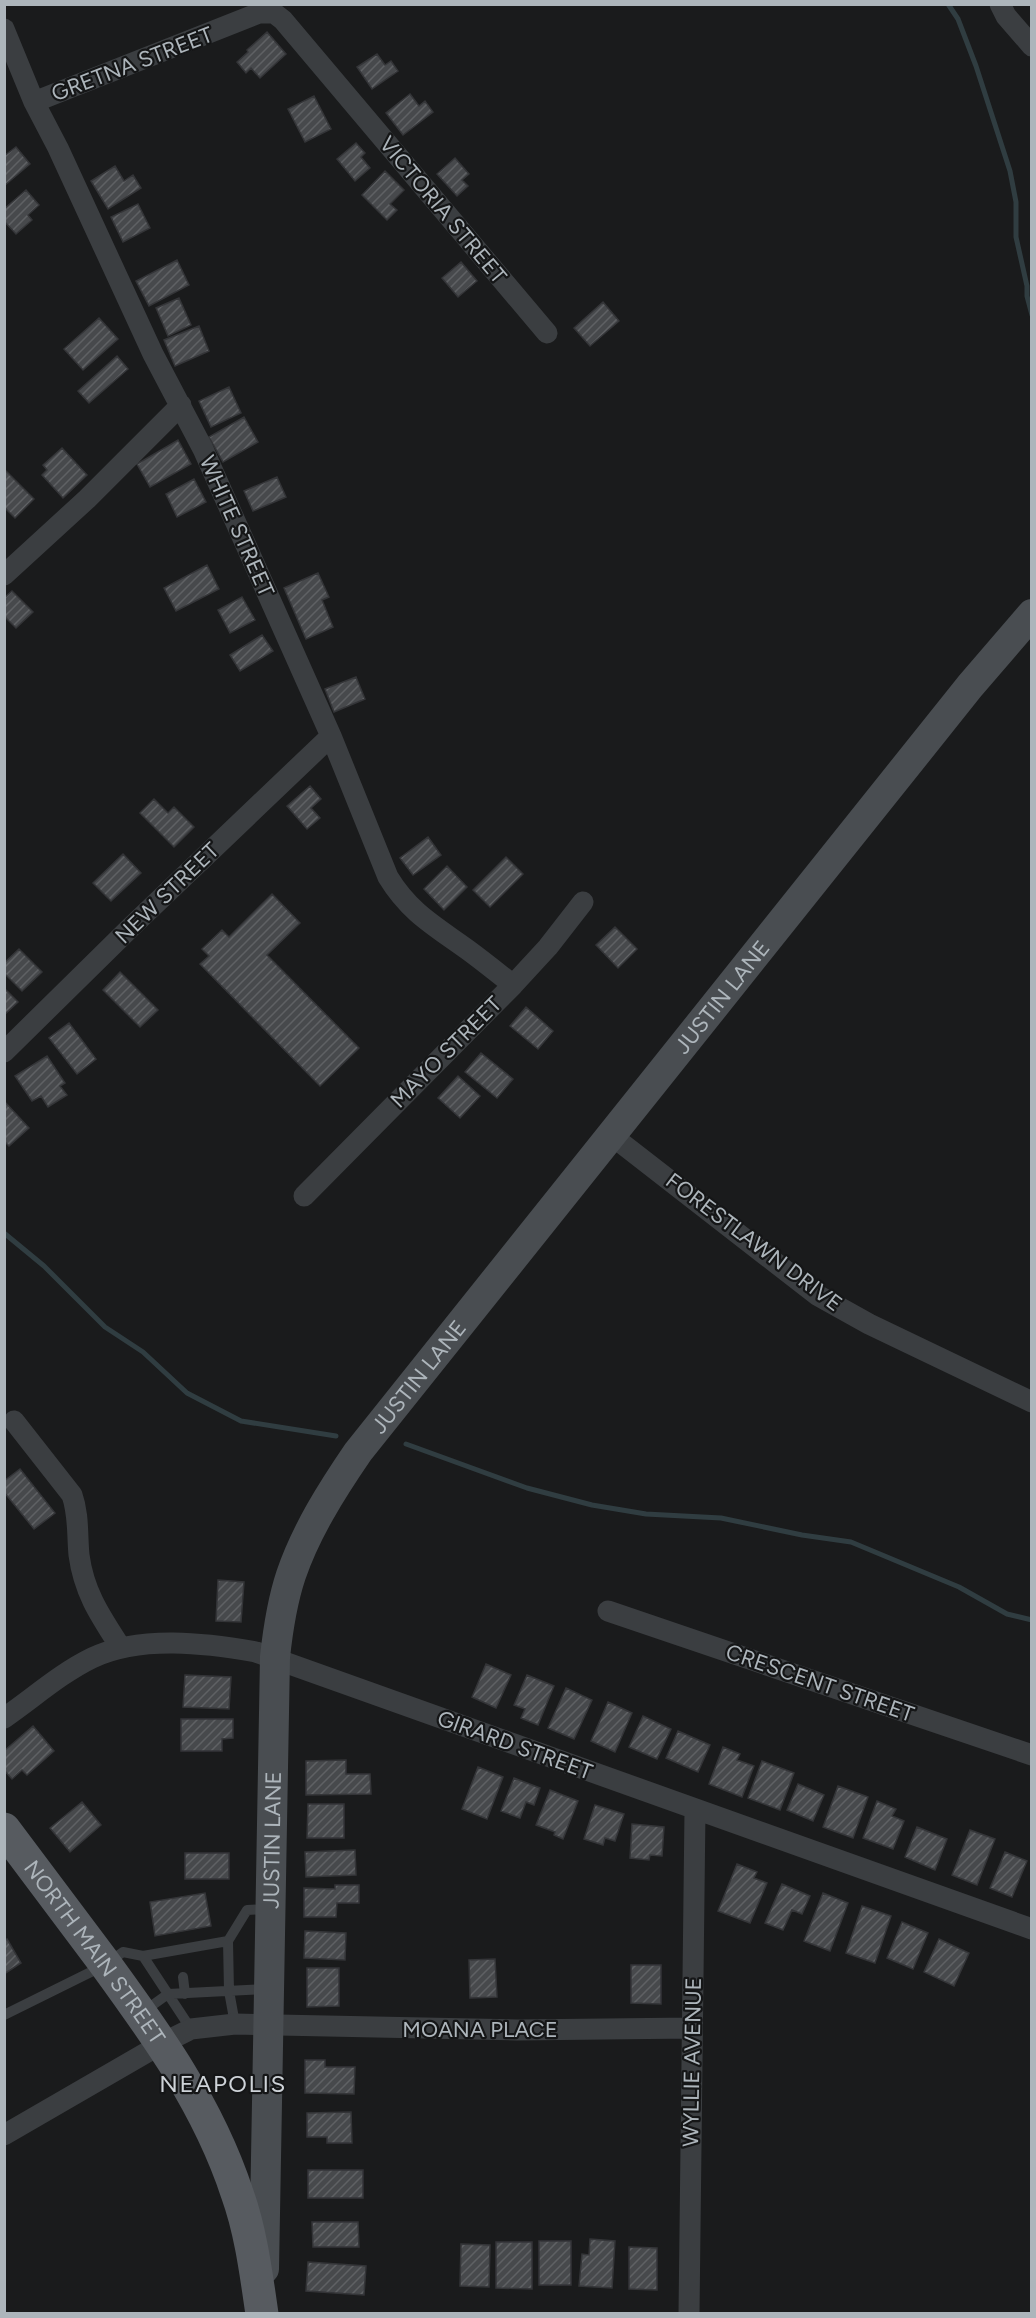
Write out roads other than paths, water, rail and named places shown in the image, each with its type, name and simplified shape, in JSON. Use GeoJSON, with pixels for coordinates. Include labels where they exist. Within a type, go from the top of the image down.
{"type":"FeatureCollection","features":[{"type":"Feature","properties":{"kind":"main road","name":"JUSTIN LANE"},"geometry":{"type":"LineString","coordinates":[[262,2313],[275,1657],[281,1612],[302,1546],[335,1486],[358,1452],[970,686],[1032,614]]}},
{"type":"Feature","properties":{"kind":"main road","name":"NORTH MAIN STREET"},"geometry":{"type":"LineString","coordinates":[[4,1829],[105,1965],[155,2004],[177,2036],[199,2106],[220,2147],[237,2193],[251,2241],[262,2313]]}},
{"type":"Feature","properties":{"kind":"street"},"geometry":{"type":"LineString","coordinates":[[1000,4],[1030,42]]}},
{"type":"Feature","properties":{"kind":"street","name":"GRETNA STREET"},"geometry":{"type":"LineString","coordinates":[[34,102],[259,13],[274,13],[283,20],[340,86]]}},
{"type":"Feature","properties":{"kind":"street","name":"WHITE STREET"},"geometry":{"type":"LineString","coordinates":[[4,29],[34,102],[153,354],[203,449],[331,736],[388,877],[400,896],[415,912],[513,985]]}},
{"type":"Feature","properties":{"kind":"street","name":"VICTORIA STREET"},"geometry":{"type":"LineString","coordinates":[[340,86],[547,333]]}},
{"type":"Feature","properties":{"kind":"street"},"geometry":{"type":"LineString","coordinates":[[4,575],[87,499],[181,405]]}},
{"type":"Feature","properties":{"kind":"street","name":"NEW STREET"},"geometry":{"type":"LineString","coordinates":[[4,1052],[331,736]]}},
{"type":"Feature","properties":{"kind":"street","name":"MAYO STREET"},"geometry":{"type":"LineString","coordinates":[[304,1196],[513,985],[548,947],[583,902]]}},
{"type":"Feature","properties":{"kind":"street","name":"FORESTLAWN DRIVE"},"geometry":{"type":"LineString","coordinates":[[611,1135],[817,1295],[869,1324],[1032,1402]]}},
{"type":"Feature","properties":{"kind":"street"},"geometry":{"type":"LineString","coordinates":[[14,1421],[72,1495],[77,1510],[79,1555],[84,1581],[93,1605],[121,1648]]}},
{"type":"Feature","properties":{"kind":"street","name":"CRESCENT STREET"},"geometry":{"type":"LineString","coordinates":[[608,1611],[1032,1755]]}},
{"type":"Feature","properties":{"kind":"street","name":"GIRARD STREET"},"geometry":{"type":"LineString","coordinates":[[4,1719],[78,1665],[94,1656],[121,1648],[161,1643],[220,1645],[275,1657],[695,1810],[1032,1929]]}},
{"type":"Feature","properties":{"kind":"street","name":"WYLLIE AVENUE"},"geometry":{"type":"LineString","coordinates":[[689,2313],[695,1810]]}},
{"type":"Feature","properties":{"kind":"street","name":"MOANA PLACE"},"geometry":{"type":"LineString","coordinates":[[177,2036],[235,2024],[517,2030],[692,2028]]}},
{"type":"Feature","properties":{"kind":"street"},"geometry":{"type":"LineString","coordinates":[[4,2135],[177,2036]]}},
{"type":"Feature","properties":{"kind":"lane"},"geometry":{"type":"LineString","coordinates":[[235,2024],[229,1991],[228,1941],[247,1910],[271,1909]]}},
{"type":"Feature","properties":{"kind":"lane"},"geometry":{"type":"LineString","coordinates":[[4,2015],[105,1965],[123,1952],[143,1956],[178,1954],[228,1941]]}},
{"type":"Feature","properties":{"kind":"lane"},"geometry":{"type":"LineString","coordinates":[[143,1956],[155,2004],[185,1994],[269,1989]]}},
{"type":"Feature","properties":{"kind":"lane"},"geometry":{"type":"LineString","coordinates":[[183,1977],[185,1994]]}},
{"type":"Feature","properties":{"kind":"waterway"},"geometry":{"type":"LineString","coordinates":[[948,4],[958,19],[976,66],[1010,171],[1016,202],[1016,237],[1032,315]]}},
{"type":"Feature","properties":{"kind":"waterway"},"geometry":{"type":"LineString","coordinates":[[4,1233],[44,1266],[105,1327],[143,1352],[187,1393],[241,1421],[336,1436]]}},
{"type":"Feature","properties":{"kind":"waterway"},"geometry":{"type":"LineString","coordinates":[[406,1444],[527,1488],[592,1505],[646,1514],[721,1518],[802,1535],[851,1542],[959,1587],[1007,1614],[1032,1620]]}},
{"type":"Feature","properties":{"kind":"district","name":"NEAPOLIS"},"geometry":{"type":"Point","coordinates":[223,2083]}}]}
